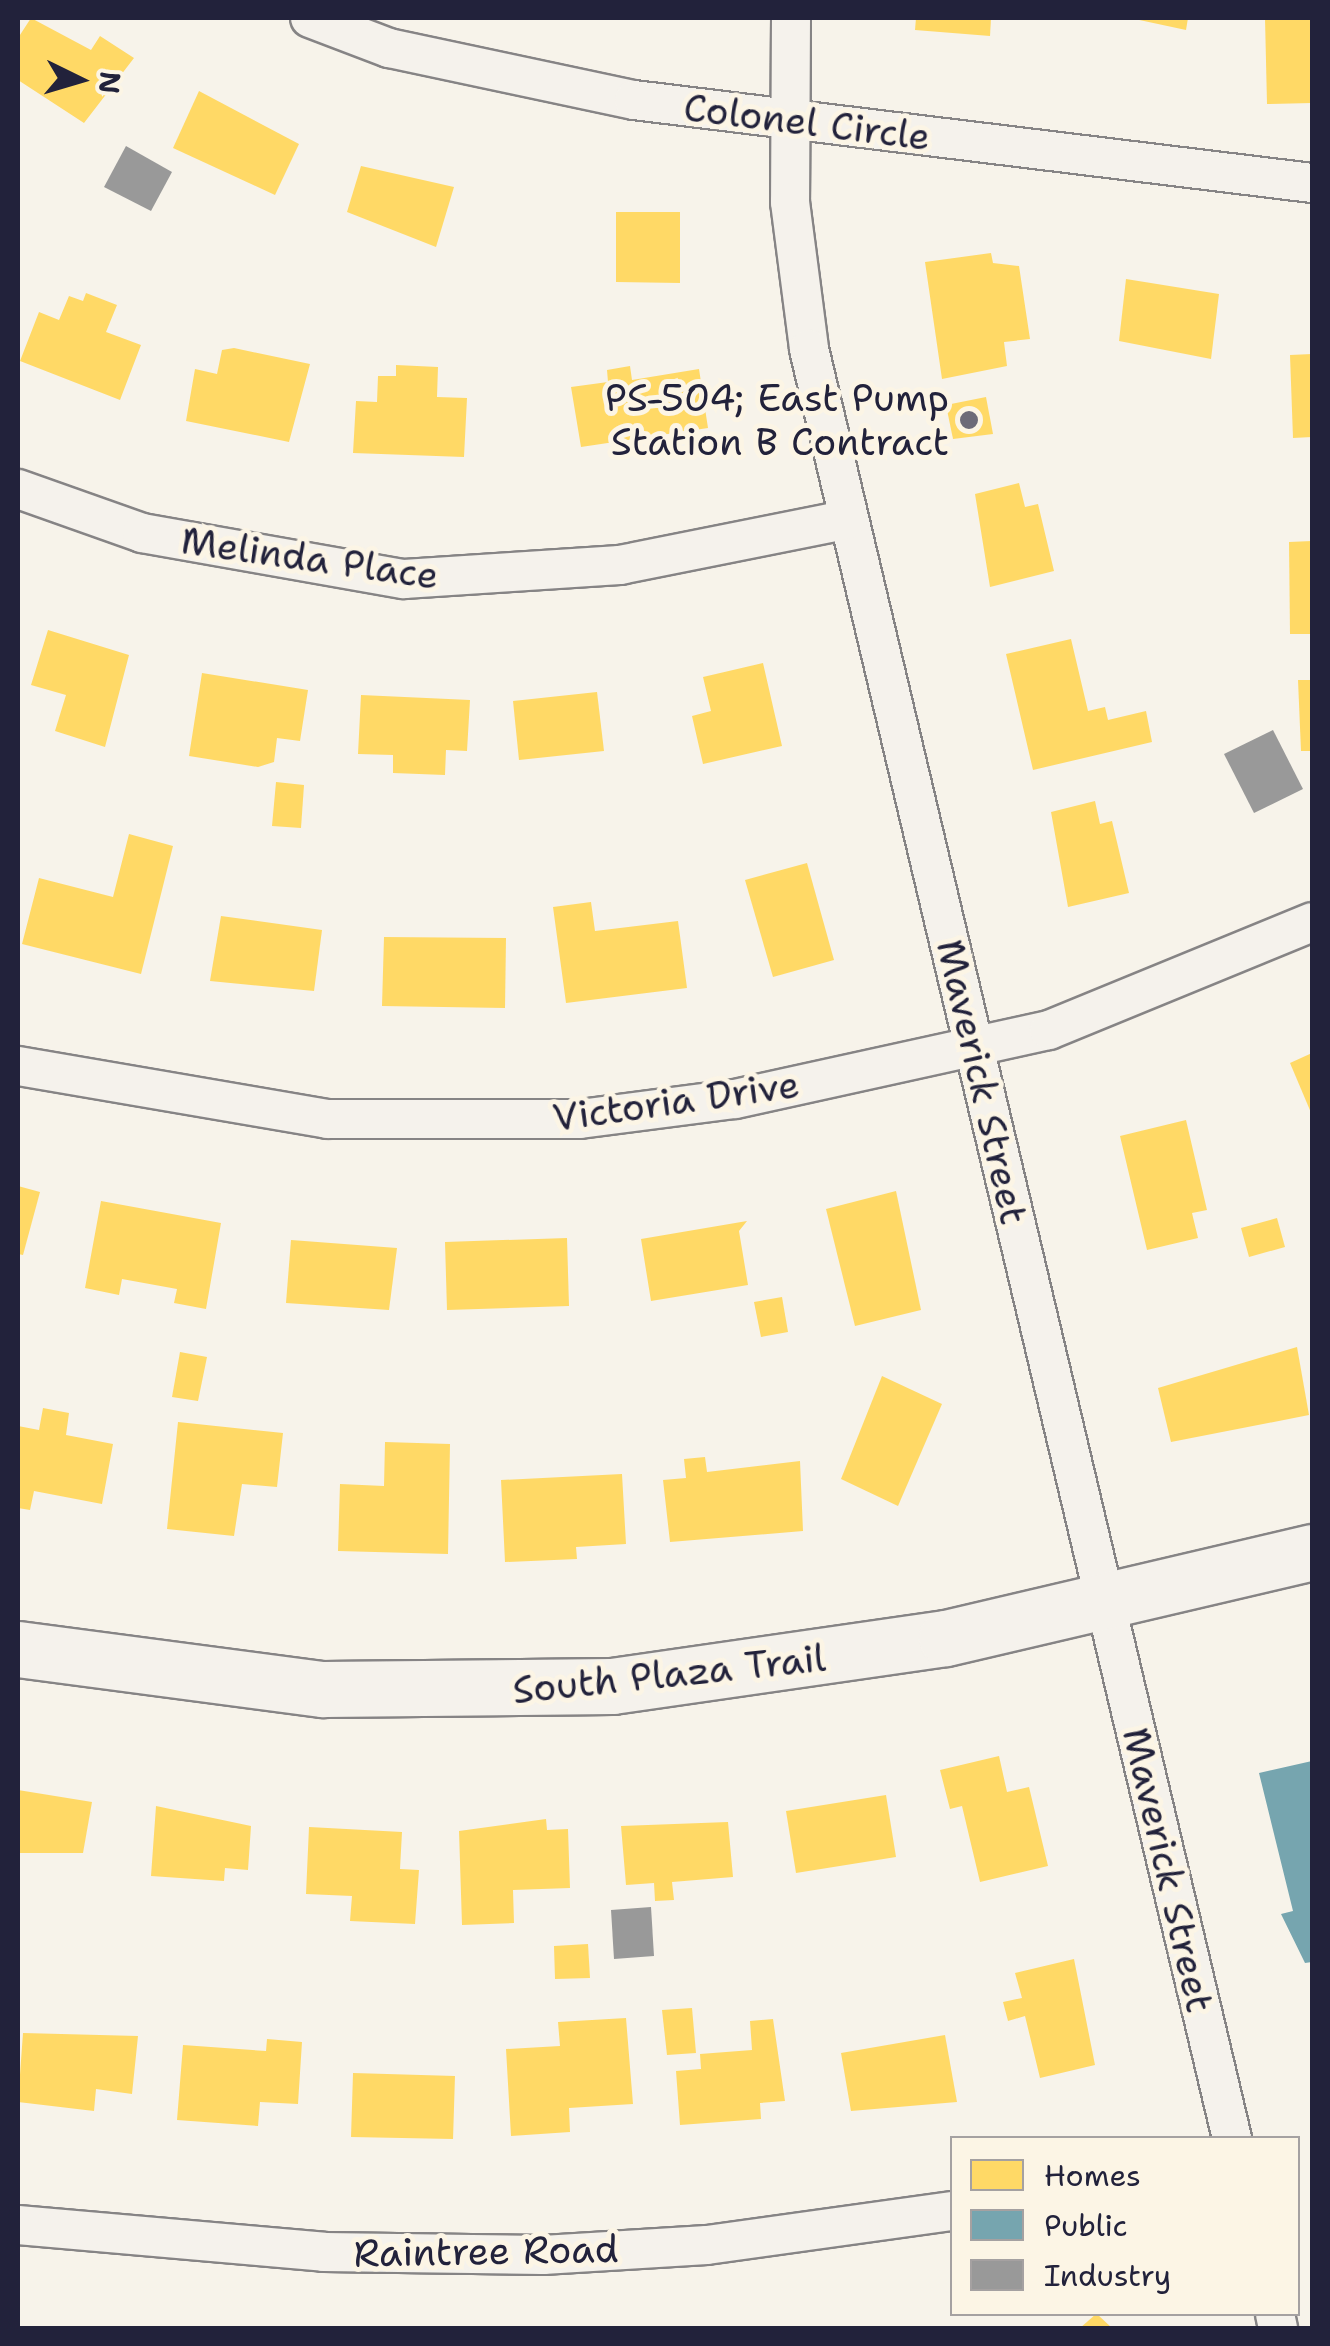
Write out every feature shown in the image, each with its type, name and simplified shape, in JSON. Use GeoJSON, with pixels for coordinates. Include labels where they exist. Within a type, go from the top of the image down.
{"type":"FeatureCollection","features":[{"type":"Feature","properties":{"kind":"main road","name":"South Plaza Trail"},"geometry":{"type":"LineString","coordinates":[[18,1650],[323,1690],[612,1686],[780,1668],[1104,1601],[1312,1552]]}},
{"type":"Feature","properties":{"kind":"street","name":"Colonel Circle"},"geometry":{"type":"LineString","coordinates":[[310,18],[486,72],[786,120],[1312,182]]}},
{"type":"Feature","properties":{"kind":"street","name":"Maverick Street"},"geometry":{"type":"LineString","coordinates":[[791,18],[786,120],[810,348],[846,520],[1232,2136]]}},
{"type":"Feature","properties":{"kind":"street","name":"Melinda Place"},"geometry":{"type":"LineString","coordinates":[[18,489],[142,533],[404,578],[620,566],[846,520]]}},
{"type":"Feature","properties":{"kind":"street","name":"Victoria Drive"},"geometry":{"type":"LineString","coordinates":[[18,1066],[162,1098],[454,1124],[735,1099],[974,1046],[1158,991],[1312,922]]}},
{"type":"Feature","properties":{"kind":"street","name":"Raintree Road"},"geometry":{"type":"LineString","coordinates":[[18,2225],[324,2252],[543,2255],[706,2245],[950,2211]]}},
{"type":"Feature","properties":{"kind":"building: Homes"},"geometry":{"type":"Polygon","coordinates":[[[31,18],[91,50],[100,36],[134,58],[84,123],[18,80],[18,38],[31,18]]]}},
{"type":"Feature","properties":{"kind":"building: Homes"},"geometry":{"type":"Polygon","coordinates":[[[916,18],[991,18],[990,36],[915,30],[916,18]]]}},
{"type":"Feature","properties":{"kind":"building: Homes"},"geometry":{"type":"Polygon","coordinates":[[[1130,18],[1188,18],[1186,30],[1130,18]]]}},
{"type":"Feature","properties":{"kind":"building: Homes"},"geometry":{"type":"Polygon","coordinates":[[[1265,18],[1312,18],[1312,103],[1267,104],[1265,18]]]}},
{"type":"Feature","properties":{"kind":"building: Homes"},"geometry":{"type":"Polygon","coordinates":[[[199,91],[299,144],[275,195],[173,148],[199,91]]]}},
{"type":"Feature","properties":{"kind":"building: Homes"},"geometry":{"type":"Polygon","coordinates":[[[361,166],[454,187],[436,247],[347,212],[361,166]]]}},
{"type":"Feature","properties":{"kind":"building: Homes"},"geometry":{"type":"Polygon","coordinates":[[[616,212],[680,212],[680,283],[616,282],[616,212]]]}},
{"type":"Feature","properties":{"kind":"building: Homes"},"geometry":{"type":"Polygon","coordinates":[[[991,253],[993,263],[1019,266],[1030,339],[1004,342],[1007,366],[942,379],[925,262],[991,253]]]}},
{"type":"Feature","properties":{"kind":"building: Homes"},"geometry":{"type":"Polygon","coordinates":[[[1126,279],[1219,294],[1211,359],[1119,341],[1126,279]]]}},
{"type":"Feature","properties":{"kind":"building: Homes"},"geometry":{"type":"Polygon","coordinates":[[[86,293],[117,305],[106,332],[141,345],[120,400],[20,361],[39,312],[59,320],[69,296],[83,301],[86,293]]]}},
{"type":"Feature","properties":{"kind":"building: Homes"},"geometry":{"type":"Polygon","coordinates":[[[234,348],[310,364],[289,442],[186,421],[195,369],[217,374],[222,350],[234,348]]]}},
{"type":"Feature","properties":{"kind":"building: Homes"},"geometry":{"type":"Polygon","coordinates":[[[1312,354],[1312,437],[1293,438],[1290,355],[1312,354]]]}},
{"type":"Feature","properties":{"kind":"building: Homes"},"geometry":{"type":"Polygon","coordinates":[[[396,365],[438,367],[437,397],[467,398],[464,457],[353,453],[356,401],[377,402],[378,376],[396,376],[396,365]]]}},
{"type":"Feature","properties":{"kind":"building: Homes"},"geometry":{"type":"Polygon","coordinates":[[[630,366],[632,380],[699,369],[708,428],[581,447],[571,387],[608,382],[607,370],[630,366]]]}},
{"type":"Feature","properties":{"kind":"building: Homes","name":"PS-504; East Pump Station B Contract"},"geometry":{"type":"Polygon","coordinates":[[[986,397],[993,434],[953,439],[946,405],[986,397]]]}},
{"type":"Feature","properties":{"kind":"building: Homes"},"geometry":{"type":"Polygon","coordinates":[[[1019,483],[1025,507],[1038,504],[1054,571],[990,587],[975,494],[1019,483]]]}},
{"type":"Feature","properties":{"kind":"building: Homes"},"geometry":{"type":"Polygon","coordinates":[[[1312,541],[1312,634],[1290,634],[1289,542],[1312,541]]]}},
{"type":"Feature","properties":{"kind":"building: Homes"},"geometry":{"type":"Polygon","coordinates":[[[48,630],[129,655],[105,747],[55,731],[66,695],[31,685],[48,630]]]}},
{"type":"Feature","properties":{"kind":"building: Homes"},"geometry":{"type":"Polygon","coordinates":[[[1071,639],[1088,711],[1105,707],[1108,720],[1146,711],[1152,742],[1033,770],[1006,654],[1071,639]]]}},
{"type":"Feature","properties":{"kind":"building: Homes"},"geometry":{"type":"Polygon","coordinates":[[[763,663],[782,746],[703,764],[692,716],[711,711],[703,677],[763,663]]]}},
{"type":"Feature","properties":{"kind":"building: Homes"},"geometry":{"type":"Polygon","coordinates":[[[202,673],[308,690],[300,741],[277,738],[274,762],[258,767],[189,756],[202,673]]]}},
{"type":"Feature","properties":{"kind":"building: Homes"},"geometry":{"type":"Polygon","coordinates":[[[1298,680],[1312,680],[1312,751],[1301,751],[1298,680]]]}},
{"type":"Feature","properties":{"kind":"building: Homes"},"geometry":{"type":"Polygon","coordinates":[[[597,692],[604,751],[519,760],[513,701],[597,692]]]}},
{"type":"Feature","properties":{"kind":"building: Homes"},"geometry":{"type":"Polygon","coordinates":[[[361,695],[470,700],[467,751],[446,750],[445,775],[393,773],[393,755],[358,754],[361,695]]]}},
{"type":"Feature","properties":{"kind":"building: Homes"},"geometry":{"type":"Polygon","coordinates":[[[276,782],[304,785],[301,828],[272,826],[276,782]]]}},
{"type":"Feature","properties":{"kind":"building: Homes"},"geometry":{"type":"Polygon","coordinates":[[[1095,801],[1100,824],[1112,821],[1129,893],[1068,907],[1051,812],[1095,801]]]}},
{"type":"Feature","properties":{"kind":"building: Homes"},"geometry":{"type":"Polygon","coordinates":[[[129,834],[173,846],[141,974],[22,944],[39,878],[113,897],[129,834]]]}},
{"type":"Feature","properties":{"kind":"building: Homes"},"geometry":{"type":"Polygon","coordinates":[[[807,863],[834,960],[773,977],[745,880],[807,863]]]}},
{"type":"Feature","properties":{"kind":"building: Homes"},"geometry":{"type":"Polygon","coordinates":[[[591,902],[595,931],[678,921],[687,988],[566,1003],[553,907],[591,902]]]}},
{"type":"Feature","properties":{"kind":"building: Homes"},"geometry":{"type":"Polygon","coordinates":[[[221,916],[322,930],[314,991],[210,981],[221,916]]]}},
{"type":"Feature","properties":{"kind":"building: Homes"},"geometry":{"type":"Polygon","coordinates":[[[384,937],[506,938],[505,1008],[382,1006],[384,937]]]}},
{"type":"Feature","properties":{"kind":"building: Homes"},"geometry":{"type":"Polygon","coordinates":[[[1312,1053],[1312,1115],[1290,1063],[1312,1053]]]}},
{"type":"Feature","properties":{"kind":"building: Homes"},"geometry":{"type":"Polygon","coordinates":[[[1186,1120],[1207,1210],[1192,1213],[1198,1238],[1147,1250],[1120,1136],[1186,1120]]]}},
{"type":"Feature","properties":{"kind":"building: Homes"},"geometry":{"type":"Polygon","coordinates":[[[18,1186],[40,1192],[23,1255],[18,1254],[18,1186]]]}},
{"type":"Feature","properties":{"kind":"building: Homes"},"geometry":{"type":"Polygon","coordinates":[[[896,1191],[921,1310],[855,1326],[826,1209],[896,1191]]]}},
{"type":"Feature","properties":{"kind":"building: Homes"},"geometry":{"type":"Polygon","coordinates":[[[101,1201],[221,1223],[206,1309],[174,1303],[177,1289],[122,1279],[119,1295],[85,1288],[101,1201]]]}},
{"type":"Feature","properties":{"kind":"building: Homes"},"geometry":{"type":"Polygon","coordinates":[[[1277,1218],[1285,1247],[1249,1257],[1241,1228],[1277,1218]]]}},
{"type":"Feature","properties":{"kind":"building: Homes"},"geometry":{"type":"Polygon","coordinates":[[[747,1221],[739,1231],[748,1285],[651,1301],[641,1239],[747,1221]]]}},
{"type":"Feature","properties":{"kind":"building: Homes"},"geometry":{"type":"Polygon","coordinates":[[[567,1238],[569,1306],[447,1310],[445,1242],[567,1238]]]}},
{"type":"Feature","properties":{"kind":"building: Homes"},"geometry":{"type":"Polygon","coordinates":[[[291,1240],[397,1248],[389,1310],[286,1303],[291,1240]]]}},
{"type":"Feature","properties":{"kind":"building: Homes"},"geometry":{"type":"Polygon","coordinates":[[[782,1297],[788,1332],[761,1337],[754,1302],[782,1297]]]}},
{"type":"Feature","properties":{"kind":"building: Homes"},"geometry":{"type":"Polygon","coordinates":[[[1297,1347],[1309,1415],[1171,1442],[1158,1388],[1297,1347]]]}},
{"type":"Feature","properties":{"kind":"building: Homes"},"geometry":{"type":"Polygon","coordinates":[[[180,1352],[207,1357],[198,1401],[172,1397],[180,1352]]]}},
{"type":"Feature","properties":{"kind":"building: Homes"},"geometry":{"type":"Polygon","coordinates":[[[882,1376],[942,1404],[898,1506],[841,1479],[882,1376]]]}},
{"type":"Feature","properties":{"kind":"building: Homes"},"geometry":{"type":"Polygon","coordinates":[[[43,1408],[69,1413],[66,1435],[113,1444],[102,1504],[34,1491],[30,1510],[18,1508],[18,1426],[39,1430],[43,1408]]]}},
{"type":"Feature","properties":{"kind":"building: Homes"},"geometry":{"type":"Polygon","coordinates":[[[178,1422],[283,1433],[277,1487],[242,1484],[234,1536],[167,1529],[178,1422]]]}},
{"type":"Feature","properties":{"kind":"building: Homes"},"geometry":{"type":"Polygon","coordinates":[[[385,1442],[450,1444],[448,1554],[338,1551],[340,1484],[384,1486],[385,1442]]]}},
{"type":"Feature","properties":{"kind":"building: Homes"},"geometry":{"type":"Polygon","coordinates":[[[705,1457],[707,1472],[800,1461],[803,1531],[670,1542],[663,1480],[686,1478],[684,1459],[705,1457]]]}},
{"type":"Feature","properties":{"kind":"building: Homes"},"geometry":{"type":"Polygon","coordinates":[[[622,1474],[626,1544],[576,1547],[577,1559],[505,1562],[501,1480],[622,1474]]]}},
{"type":"Feature","properties":{"kind":"building: Homes"},"geometry":{"type":"Polygon","coordinates":[[[999,1756],[1007,1792],[1029,1787],[1048,1866],[980,1882],[962,1806],[950,1809],[940,1770],[999,1756]]]}},
{"type":"Feature","properties":{"kind":"building: Homes"},"geometry":{"type":"Polygon","coordinates":[[[18,1790],[92,1802],[83,1853],[18,1853],[18,1790]]]}},
{"type":"Feature","properties":{"kind":"building: Homes"},"geometry":{"type":"Polygon","coordinates":[[[886,1795],[896,1857],[796,1873],[786,1811],[886,1795]]]}},
{"type":"Feature","properties":{"kind":"building: Homes"},"geometry":{"type":"Polygon","coordinates":[[[156,1806],[251,1826],[248,1870],[225,1868],[224,1881],[151,1876],[156,1806]]]}},
{"type":"Feature","properties":{"kind":"building: Homes"},"geometry":{"type":"Polygon","coordinates":[[[546,1819],[547,1830],[568,1829],[570,1888],[513,1890],[514,1923],[462,1925],[459,1831],[546,1819]]]}},
{"type":"Feature","properties":{"kind":"building: Homes"},"geometry":{"type":"Polygon","coordinates":[[[728,1822],[733,1877],[672,1882],[674,1900],[655,1901],[654,1883],[626,1885],[621,1826],[728,1822]]]}},
{"type":"Feature","properties":{"kind":"building: Homes"},"geometry":{"type":"Polygon","coordinates":[[[309,1827],[402,1832],[400,1869],[419,1870],[415,1924],[350,1921],[352,1896],[306,1894],[309,1827]]]}},
{"type":"Feature","properties":{"kind":"building: Homes"},"geometry":{"type":"Polygon","coordinates":[[[588,1944],[590,1978],[555,1979],[554,1946],[588,1944]]]}},
{"type":"Feature","properties":{"kind":"building: Homes"},"geometry":{"type":"Polygon","coordinates":[[[1074,1959],[1095,2065],[1040,2078],[1025,2016],[1008,2021],[1003,2002],[1022,1998],[1015,1973],[1074,1959]]]}},
{"type":"Feature","properties":{"kind":"building: Homes"},"geometry":{"type":"Polygon","coordinates":[[[692,2008],[696,2053],[667,2055],[662,2010],[692,2008]]]}},
{"type":"Feature","properties":{"kind":"building: Homes"},"geometry":{"type":"Polygon","coordinates":[[[626,2018],[633,2104],[569,2108],[570,2132],[511,2136],[506,2049],[560,2046],[558,2022],[626,2018]]]}},
{"type":"Feature","properties":{"kind":"building: Homes"},"geometry":{"type":"Polygon","coordinates":[[[773,2019],[785,2101],[760,2103],[761,2119],[680,2125],[676,2071],[701,2069],[700,2054],[752,2050],[750,2021],[773,2019]]]}},
{"type":"Feature","properties":{"kind":"building: Homes"},"geometry":{"type":"Polygon","coordinates":[[[23,2033],[138,2036],[132,2094],[96,2089],[94,2111],[18,2102],[23,2033]]]}},
{"type":"Feature","properties":{"kind":"building: Homes"},"geometry":{"type":"Polygon","coordinates":[[[945,2035],[957,2102],[851,2111],[841,2053],[945,2035]]]}},
{"type":"Feature","properties":{"kind":"building: Homes"},"geometry":{"type":"Polygon","coordinates":[[[267,2039],[302,2042],[298,2104],[260,2102],[258,2126],[177,2120],[183,2045],[266,2051],[267,2039]]]}},
{"type":"Feature","properties":{"kind":"building: Homes"},"geometry":{"type":"Polygon","coordinates":[[[353,2073],[455,2076],[453,2139],[351,2137],[353,2073]]]}},
{"type":"Feature","properties":{"kind":"building: Homes"},"geometry":{"type":"Polygon","coordinates":[[[1094,2316],[1112,2328],[1080,2328],[1094,2316]]]}},
{"type":"Feature","properties":{"kind":"building: Public"},"geometry":{"type":"Polygon","coordinates":[[[1312,1761],[1312,1962],[1305,1963],[1281,1914],[1293,1911],[1259,1773],[1312,1761]]]}},
{"type":"Feature","properties":{"kind":"building: Industry"},"geometry":{"type":"Polygon","coordinates":[[[126,146],[172,172],[151,211],[104,187],[126,146]]]}},
{"type":"Feature","properties":{"kind":"building: Industry"},"geometry":{"type":"Polygon","coordinates":[[[1273,730],[1303,789],[1254,813],[1224,754],[1273,730]]]}},
{"type":"Feature","properties":{"kind":"building: Industry"},"geometry":{"type":"Polygon","coordinates":[[[651,1907],[654,1956],[614,1959],[611,1910],[651,1907]]]}},
{"type":"Feature","properties":{"kind":"place","name":"PS-504; East Pump Station B Contract"},"geometry":{"type":"Point","coordinates":[969,420]}}]}
